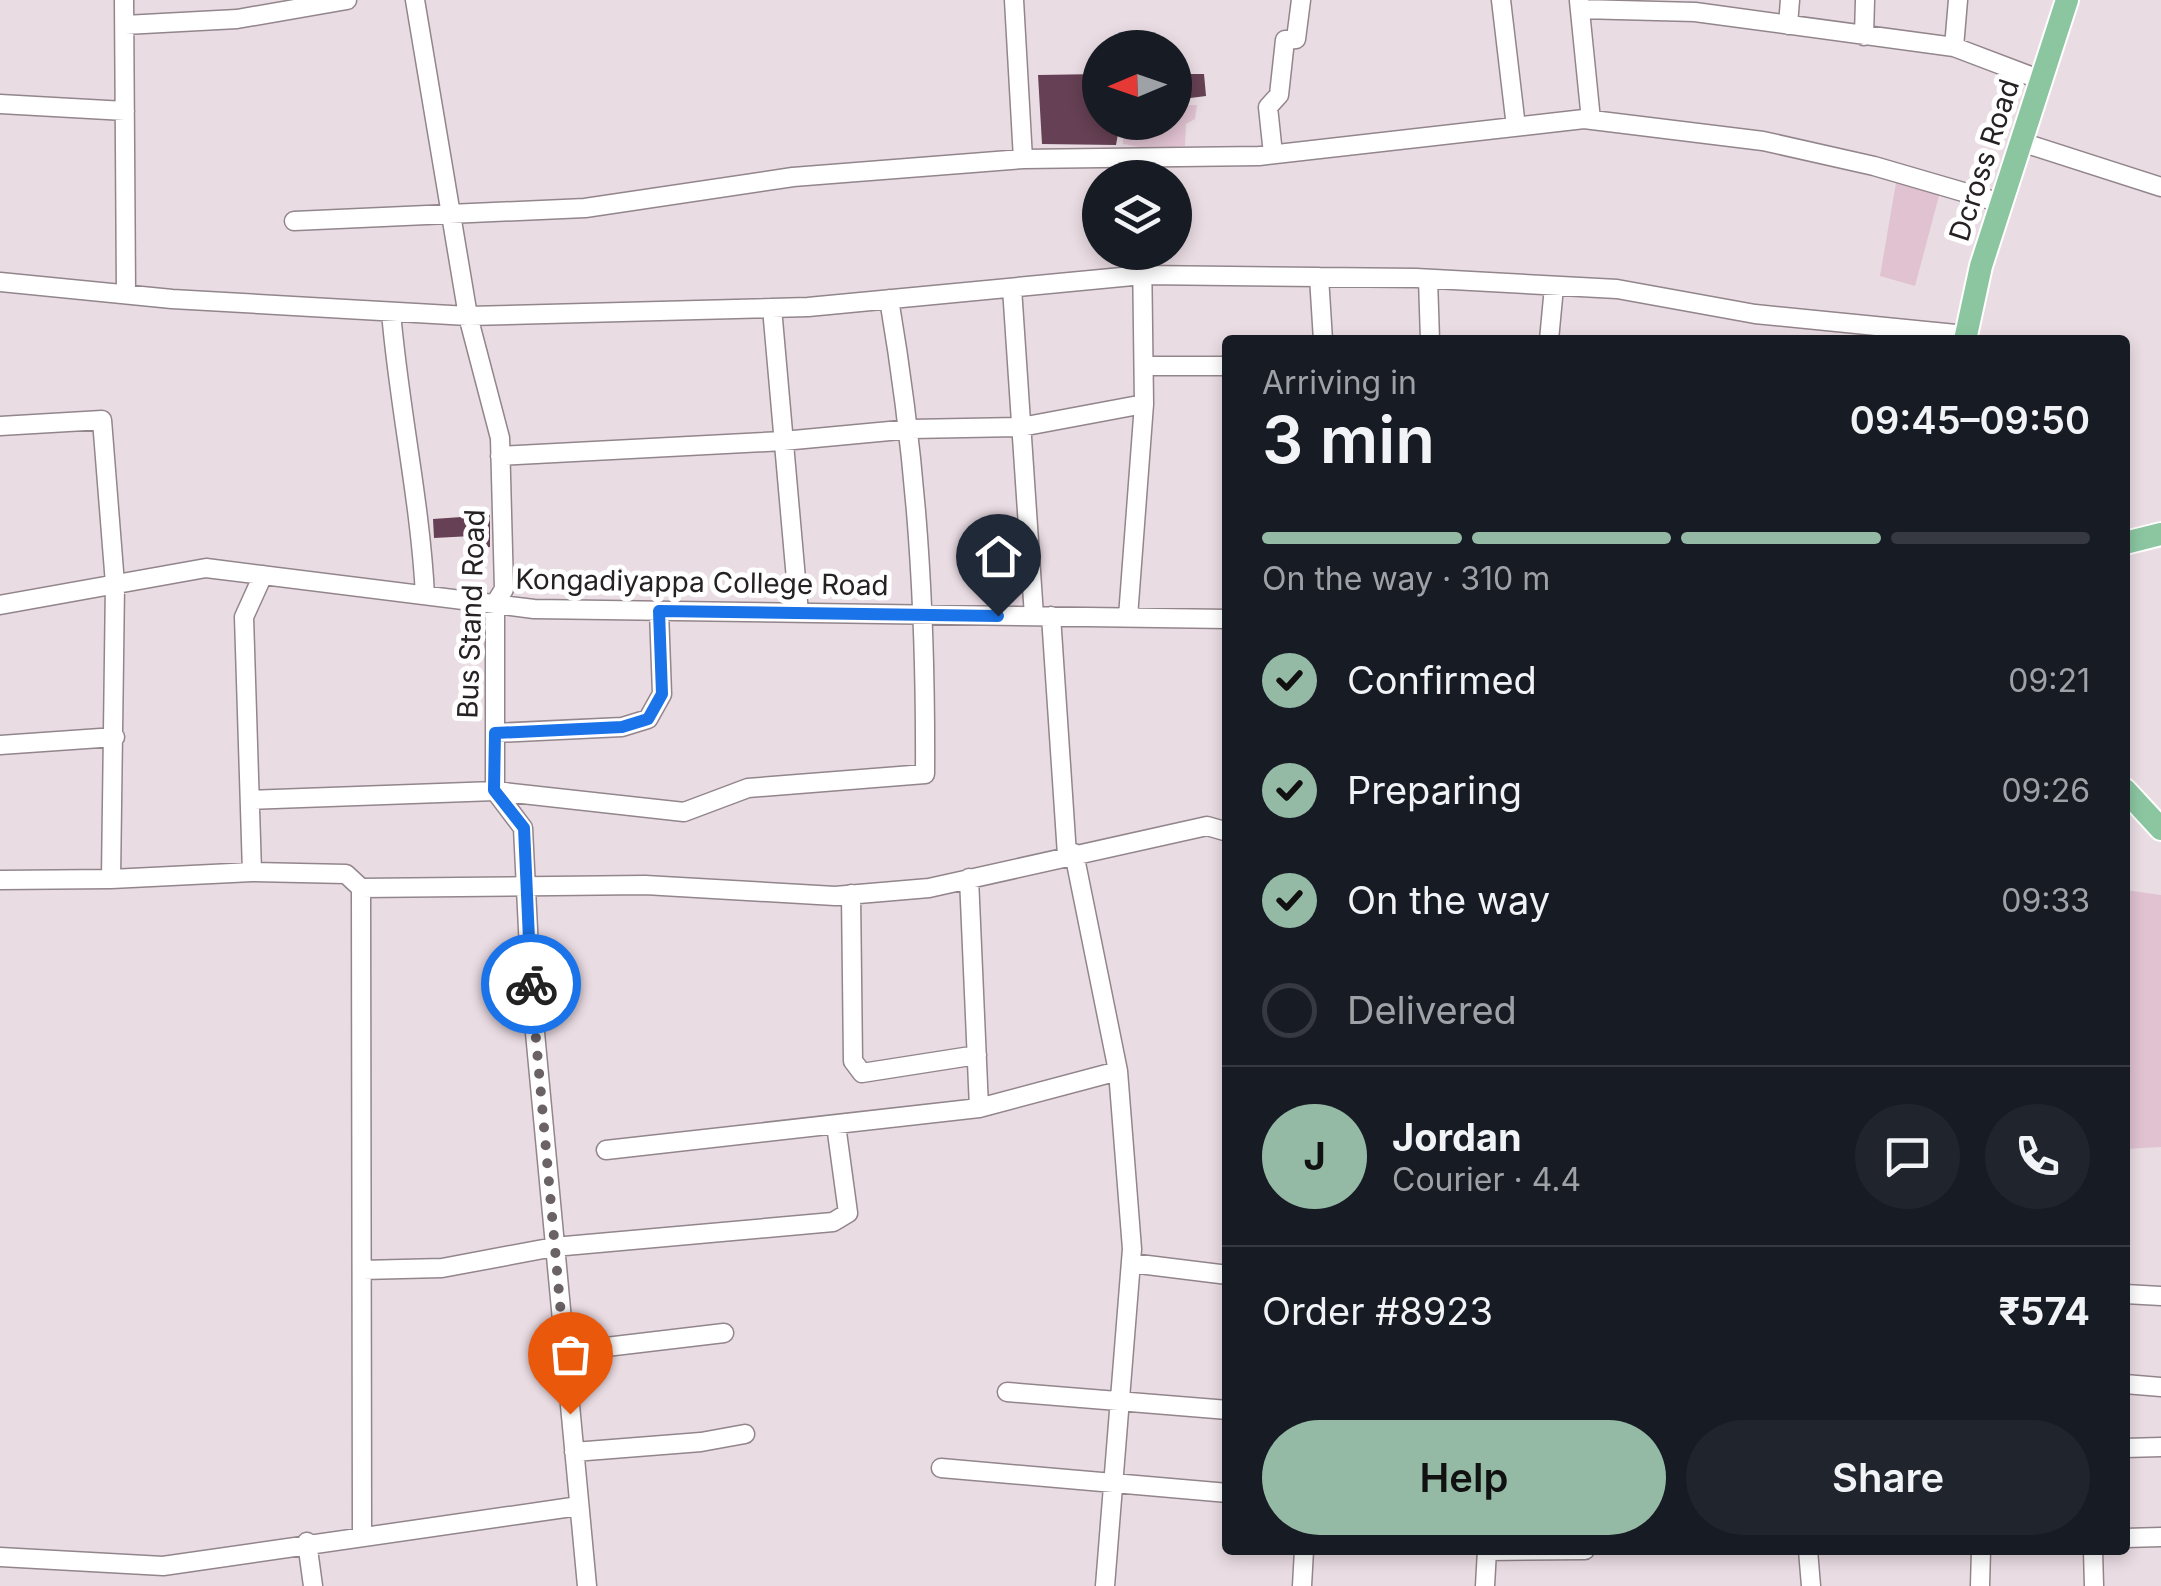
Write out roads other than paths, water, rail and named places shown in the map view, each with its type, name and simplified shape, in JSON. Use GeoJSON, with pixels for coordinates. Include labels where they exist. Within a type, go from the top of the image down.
{"type":"FeatureCollection","features":[{"type":"Feature","properties":{"kind":"main road","name":"Dcross Road"},"geometry":{"type":"LineString","coordinates":[[1967,335],[1981,266],[2067,0]]}},
{"type":"Feature","properties":{"kind":"main road"},"geometry":{"type":"LineString","coordinates":[[2130,542],[2161,534]]}},
{"type":"Feature","properties":{"kind":"main road"},"geometry":{"type":"LineString","coordinates":[[2130,795],[2161,829]]}},
{"type":"Feature","properties":{"kind":"street"},"geometry":{"type":"LineString","coordinates":[[124,0],[126,294]]}},
{"type":"Feature","properties":{"kind":"street"},"geometry":{"type":"LineString","coordinates":[[125,26],[237,19],[348,0]]}},
{"type":"Feature","properties":{"kind":"street","name":"Bus Stand Road"},"geometry":{"type":"LineString","coordinates":[[416,0],[468,316],[500,438],[504,588],[495,604],[494,790]]}},
{"type":"Feature","properties":{"kind":"street"},"geometry":{"type":"LineString","coordinates":[[1014,0],[1023,159]]}},
{"type":"Feature","properties":{"kind":"street"},"geometry":{"type":"LineString","coordinates":[[1273,154],[1268,108],[1279,95],[1285,40],[1296,39],[1301,0]]}},
{"type":"Feature","properties":{"kind":"street"},"geometry":{"type":"LineString","coordinates":[[1501,0],[1516,126]]}},
{"type":"Feature","properties":{"kind":"street"},"geometry":{"type":"LineString","coordinates":[[1788,25],[1790,0]]}},
{"type":"Feature","properties":{"kind":"street"},"geometry":{"type":"LineString","coordinates":[[1864,36],[1865,0]]}},
{"type":"Feature","properties":{"kind":"street"},"geometry":{"type":"LineString","coordinates":[[1954,47],[1958,0]]}},
{"type":"Feature","properties":{"kind":"street"},"geometry":{"type":"LineString","coordinates":[[1591,120],[1580,5],[1695,12],[1954,47],[2041,80]]}},
{"type":"Feature","properties":{"kind":"street"},"geometry":{"type":"LineString","coordinates":[[0,104],[125,111]]}},
{"type":"Feature","properties":{"kind":"street"},"geometry":{"type":"LineString","coordinates":[[294,221],[585,208],[793,176],[1023,159],[1273,154],[1591,120],[1763,140],[1874,166],[2001,203]]}},
{"type":"Feature","properties":{"kind":"street"},"geometry":{"type":"LineString","coordinates":[[2021,142],[2161,187]]}},
{"type":"Feature","properties":{"kind":"street"},"geometry":{"type":"LineString","coordinates":[[1128,617],[1144,404],[1143,270]]}},
{"type":"Feature","properties":{"kind":"street"},"geometry":{"type":"LineString","coordinates":[[0,282],[468,316],[772,308],[1143,275],[1428,278],[1617,289],[1756,314],[1940,335]]}},
{"type":"Feature","properties":{"kind":"street"},"geometry":{"type":"LineString","coordinates":[[1319,277],[1322,335]]}},
{"type":"Feature","properties":{"kind":"street"},"geometry":{"type":"LineString","coordinates":[[1428,278],[1430,335]]}},
{"type":"Feature","properties":{"kind":"street"},"geometry":{"type":"LineString","coordinates":[[1549,335],[1554,287]]}},
{"type":"Feature","properties":{"kind":"street"},"geometry":{"type":"LineString","coordinates":[[1012,288],[1021,426],[1070,854],[1118,1072],[1131,1264],[1106,1586]]}},
{"type":"Feature","properties":{"kind":"street"},"geometry":{"type":"LineString","coordinates":[[250,800],[494,790],[684,812],[748,788],[925,774],[926,614],[911,429],[889,299]]}},
{"type":"Feature","properties":{"kind":"street"},"geometry":{"type":"LineString","coordinates":[[772,308],[798,613]]}},
{"type":"Feature","properties":{"kind":"street"},"geometry":{"type":"LineString","coordinates":[[391,312],[399,403],[421,508],[426,595]]}},
{"type":"Feature","properties":{"kind":"street"},"geometry":{"type":"LineString","coordinates":[[1144,366],[1222,366]]}},
{"type":"Feature","properties":{"kind":"street"},"geometry":{"type":"LineString","coordinates":[[500,456],[783,441],[911,429],[1021,426],[1144,404]]}},
{"type":"Feature","properties":{"kind":"street"},"geometry":{"type":"LineString","coordinates":[[0,426],[102,420],[116,584],[111,879]]}},
{"type":"Feature","properties":{"kind":"street","name":"Kongadiyappa College Road"},"geometry":{"type":"LineString","coordinates":[[0,605],[206,568],[495,604],[659,611],[1222,619]]}},
{"type":"Feature","properties":{"kind":"street"},"geometry":{"type":"LineString","coordinates":[[252,872],[244,617],[263,575]]}},
{"type":"Feature","properties":{"kind":"street"},"geometry":{"type":"LineString","coordinates":[[495,733],[622,727],[648,719],[662,694],[659,611]]}},
{"type":"Feature","properties":{"kind":"street"},"geometry":{"type":"LineString","coordinates":[[0,745],[115,737]]}},
{"type":"Feature","properties":{"kind":"street"},"geometry":{"type":"LineString","coordinates":[[494,790],[524,828],[554,1247],[587,1586]]}},
{"type":"Feature","properties":{"kind":"street"},"geometry":{"type":"LineString","coordinates":[[0,880],[252,872],[346,874],[361,888],[645,885],[851,894],[929,888],[1207,826],[1222,830]]}},
{"type":"Feature","properties":{"kind":"street"},"geometry":{"type":"LineString","coordinates":[[969,878],[979,1108]]}},
{"type":"Feature","properties":{"kind":"street"},"geometry":{"type":"LineString","coordinates":[[361,888],[362,1534]]}},
{"type":"Feature","properties":{"kind":"street"},"geometry":{"type":"LineString","coordinates":[[851,894],[853,1062],[862,1073],[976,1055]]}},
{"type":"Feature","properties":{"kind":"street"},"geometry":{"type":"LineString","coordinates":[[606,1150],[979,1108],[1118,1072]]}},
{"type":"Feature","properties":{"kind":"street"},"geometry":{"type":"LineString","coordinates":[[362,1270],[442,1268],[554,1247],[833,1222],[848,1212],[836,1125]]}},
{"type":"Feature","properties":{"kind":"street"},"geometry":{"type":"LineString","coordinates":[[1131,1264],[1222,1274]]}},
{"type":"Feature","properties":{"kind":"street"},"geometry":{"type":"LineString","coordinates":[[2130,1294],[2161,1296]]}},
{"type":"Feature","properties":{"kind":"street"},"geometry":{"type":"LineString","coordinates":[[564,1352],[724,1333]]}},
{"type":"Feature","properties":{"kind":"street"},"geometry":{"type":"LineString","coordinates":[[2130,1384],[2161,1387]]}},
{"type":"Feature","properties":{"kind":"street"},"geometry":{"type":"LineString","coordinates":[[1007,1392],[1120,1398],[1222,1409]]}},
{"type":"Feature","properties":{"kind":"street"},"geometry":{"type":"LineString","coordinates":[[574,1452],[744,1434]]}},
{"type":"Feature","properties":{"kind":"street"},"geometry":{"type":"LineString","coordinates":[[2130,1448],[2161,1447]]}},
{"type":"Feature","properties":{"kind":"street"},"geometry":{"type":"LineString","coordinates":[[942,1468],[1222,1493]]}},
{"type":"Feature","properties":{"kind":"street"},"geometry":{"type":"LineString","coordinates":[[0,1557],[163,1566],[362,1534],[579,1506]]}},
{"type":"Feature","properties":{"kind":"street"},"geometry":{"type":"LineString","coordinates":[[2130,1538],[2161,1537]]}},
{"type":"Feature","properties":{"kind":"street"},"geometry":{"type":"LineString","coordinates":[[307,1542],[314,1586]]}},
{"type":"Feature","properties":{"kind":"street"},"geometry":{"type":"LineString","coordinates":[[1302,1586],[1304,1555]]}},
{"type":"Feature","properties":{"kind":"street"},"geometry":{"type":"LineString","coordinates":[[1485,1586],[1487,1555]]}},
{"type":"Feature","properties":{"kind":"street"},"geometry":{"type":"LineString","coordinates":[[1808,1555],[1811,1586]]}},
{"type":"Feature","properties":{"kind":"street"},"geometry":{"type":"LineString","coordinates":[[1980,1586],[1981,1555]]}},
{"type":"Feature","properties":{"kind":"street"},"geometry":{"type":"LineString","coordinates":[[2093,1555],[2094,1586]]}}]}
